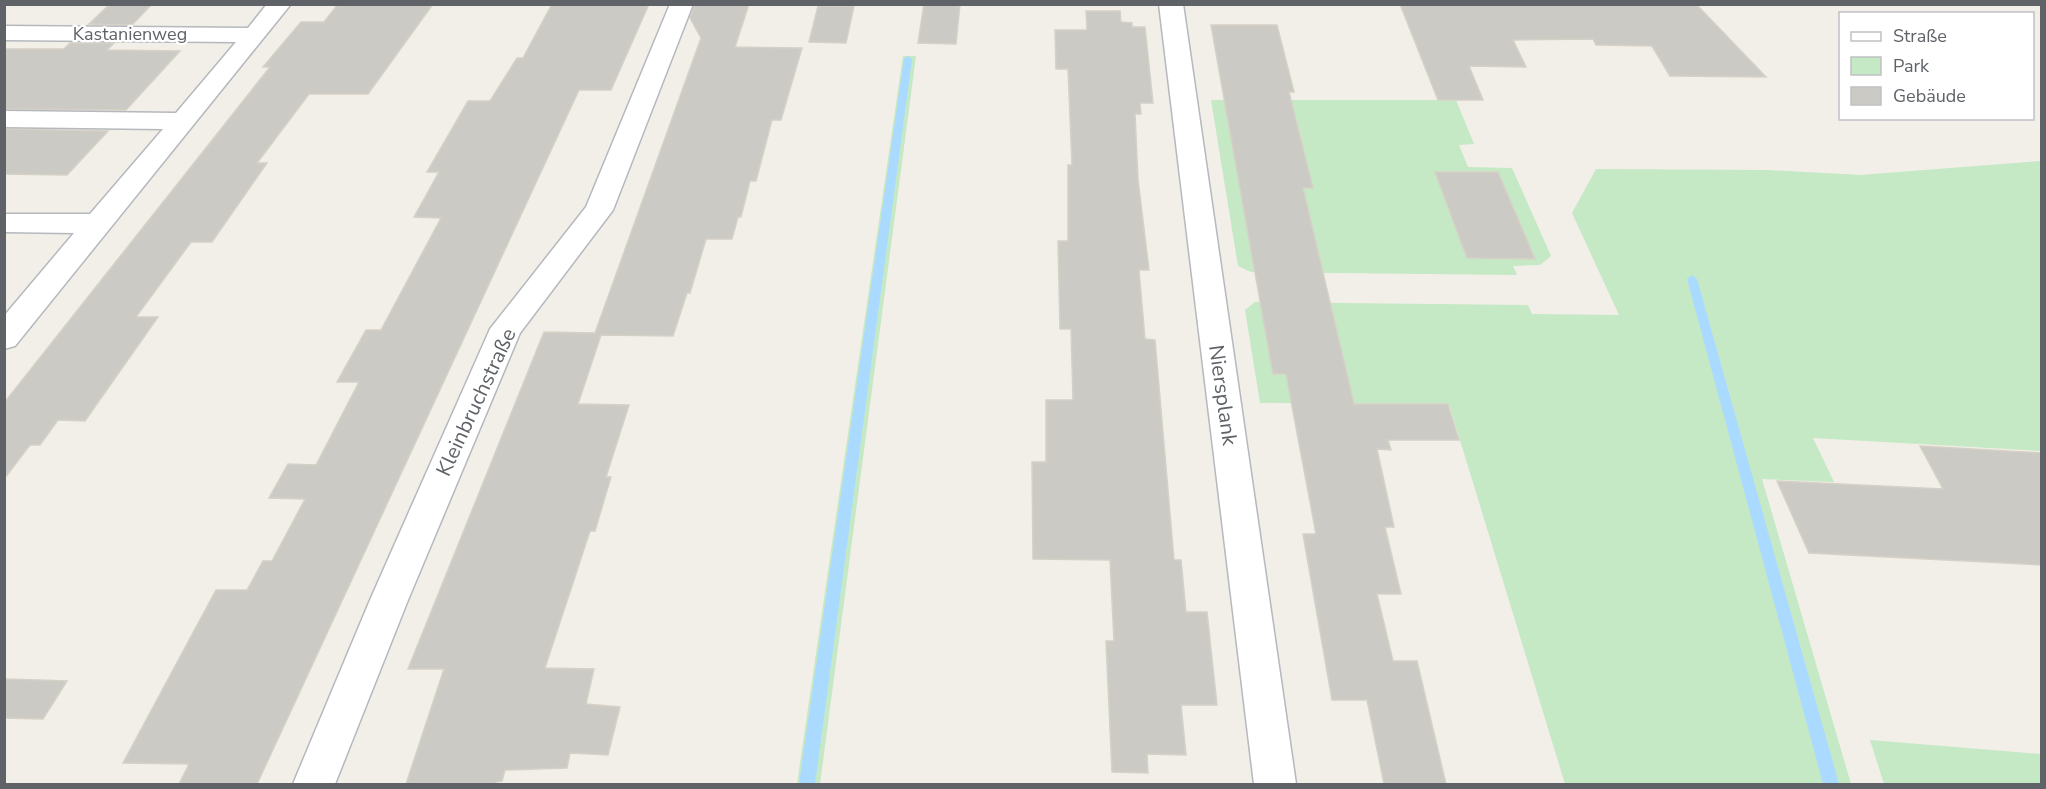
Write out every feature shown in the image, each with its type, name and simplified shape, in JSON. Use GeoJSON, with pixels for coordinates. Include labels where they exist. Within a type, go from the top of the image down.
{"type":"FeatureCollection","features":[{"type":"Feature","properties":{"kind":"street"},"geometry":{"type":"LineString","coordinates":[[4,338],[280,4]]}},
{"type":"Feature","properties":{"kind":"street","name":"Kleinbruchstraße"},"geometry":{"type":"LineString","coordinates":[[314,784],[389,600],[506,329],[599,210],[682,4]]}},
{"type":"Feature","properties":{"kind":"street","name":"Niersplank"},"geometry":{"type":"LineString","coordinates":[[1171,4],[1275,784]]}},
{"type":"Feature","properties":{"kind":"street","name":"Kastanienweg"},"geometry":{"type":"LineString","coordinates":[[4,33],[255,35]]}},
{"type":"Feature","properties":{"kind":"street"},"geometry":{"type":"LineString","coordinates":[[4,119],[182,121]]}},
{"type":"Feature","properties":{"kind":"street"},"geometry":{"type":"LineString","coordinates":[[4,223],[100,224]]}},
{"type":"Feature","properties":{"kind":"green space"},"geometry":{"type":"Polygon","coordinates":[[[903,56],[916,56],[820,784],[797,784],[903,56]]]}},
{"type":"Feature","properties":{"kind":"green space"},"geometry":{"type":"Polygon","coordinates":[[[1211,100],[1456,100],[1474,144],[1459,145],[1468,167],[1512,168],[1551,256],[1540,265],[1513,266],[1517,275],[1251,272],[1238,266],[1211,100]]]}},
{"type":"Feature","properties":{"kind":"green space"},"geometry":{"type":"Polygon","coordinates":[[[2041,161],[2041,451],[1813,438],[1834,482],[1762,479],[1851,784],[1565,784],[1449,404],[1260,403],[1245,310],[1255,302],[1528,305],[1532,314],[1619,315],[1572,213],[1596,169],[1767,170],[1860,175],[2041,161]]]}},
{"type":"Feature","properties":{"kind":"green space"},"geometry":{"type":"Polygon","coordinates":[[[1870,740],[2041,754],[2041,784],[1884,784],[1870,740]]]}},
{"type":"Feature","properties":{"kind":"building"},"geometry":{"type":"Polygon","coordinates":[[[110,4],[152,4],[132,25],[89,24],[110,4]]]}},
{"type":"Feature","properties":{"kind":"building"},"geometry":{"type":"Polygon","coordinates":[[[338,4],[433,4],[368,94],[309,94],[257,163],[267,163],[212,242],[191,242],[136,317],[158,317],[85,421],[58,420],[40,445],[30,445],[4,479],[4,403],[270,67],[263,67],[301,22],[324,22],[338,4]]]}},
{"type":"Feature","properties":{"kind":"building"},"geometry":{"type":"Polygon","coordinates":[[[552,4],[649,4],[611,90],[579,90],[257,784],[179,784],[189,764],[123,763],[216,590],[247,590],[263,561],[272,561],[305,499],[269,498],[288,464],[316,465],[359,382],[337,382],[366,330],[381,330],[441,218],[414,217],[439,172],[427,172],[468,101],[490,101],[517,58],[523,58],[552,4]]]}},
{"type":"Feature","properties":{"kind":"building"},"geometry":{"type":"Polygon","coordinates":[[[695,4],[749,4],[735,47],[802,48],[781,120],[772,120],[756,181],[750,181],[741,217],[738,217],[732,239],[706,239],[690,293],[687,293],[673,336],[601,335],[578,404],[629,405],[606,477],[611,477],[595,531],[590,531],[545,668],[594,669],[586,704],[620,707],[608,755],[570,753],[567,768],[505,770],[502,781],[495,784],[406,784],[444,669],[408,669],[544,332],[595,333],[701,38],[690,18],[695,4]]]}},
{"type":"Feature","properties":{"kind":"building"},"geometry":{"type":"Polygon","coordinates":[[[924,4],[960,4],[956,44],[918,43],[924,4]]]}},
{"type":"Feature","properties":{"kind":"building"},"geometry":{"type":"Polygon","coordinates":[[[1400,4],[1696,4],[1766,77],[1670,76],[1652,46],[1596,45],[1593,39],[1513,40],[1526,67],[1469,66],[1483,100],[1438,100],[1400,4]]]}},
{"type":"Feature","properties":{"kind":"building"},"geometry":{"type":"Polygon","coordinates":[[[818,6],[854,6],[846,43],[809,42],[818,6]]]}},
{"type":"Feature","properties":{"kind":"building"},"geometry":{"type":"Polygon","coordinates":[[[1086,11],[1120,11],[1121,22],[1132,23],[1132,27],[1145,27],[1153,103],[1140,103],[1141,114],[1135,114],[1138,179],[1149,270],[1139,270],[1145,339],[1155,340],[1174,560],[1181,560],[1186,612],[1207,612],[1217,705],[1181,705],[1186,755],[1147,754],[1148,773],[1112,772],[1106,641],[1114,641],[1110,560],[1033,559],[1032,462],[1046,462],[1046,400],[1073,400],[1071,329],[1060,329],[1058,241],[1068,241],[1068,165],[1072,165],[1068,69],[1056,69],[1055,30],[1087,30],[1086,11]]]}},
{"type":"Feature","properties":{"kind":"building"},"geometry":{"type":"Polygon","coordinates":[[[1211,25],[1277,25],[1294,92],[1289,92],[1313,188],[1303,188],[1354,404],[1448,404],[1459,440],[1388,440],[1391,450],[1377,449],[1394,527],[1385,527],[1401,594],[1377,594],[1393,661],[1417,661],[1446,784],[1384,784],[1367,700],[1332,700],[1303,534],[1316,534],[1286,374],[1273,374],[1211,25]]]}},
{"type":"Feature","properties":{"kind":"building"},"geometry":{"type":"Polygon","coordinates":[[[70,43],[114,43],[107,50],[180,51],[126,110],[4,109],[4,49],[64,49],[70,43]]]}},
{"type":"Feature","properties":{"kind":"building"},"geometry":{"type":"Polygon","coordinates":[[[4,129],[108,131],[67,175],[4,174],[4,129]]]}},
{"type":"Feature","properties":{"kind":"building"},"geometry":{"type":"Polygon","coordinates":[[[1435,172],[1498,172],[1535,259],[1467,258],[1435,172]]]}},
{"type":"Feature","properties":{"kind":"building"},"geometry":{"type":"Polygon","coordinates":[[[1920,446],[2042,453],[2042,565],[1809,553],[1777,481],[1943,489],[1920,446]]]}},
{"type":"Feature","properties":{"kind":"building"},"geometry":{"type":"Polygon","coordinates":[[[4,679],[67,681],[43,719],[4,718],[4,679]]]}},
{"type":"Feature","properties":{"kind":"waterway"},"geometry":{"type":"LineString","coordinates":[[807,784],[908,59]]}},
{"type":"Feature","properties":{"kind":"waterway"},"geometry":{"type":"LineString","coordinates":[[1692,279],[1831,784]]}}]}
